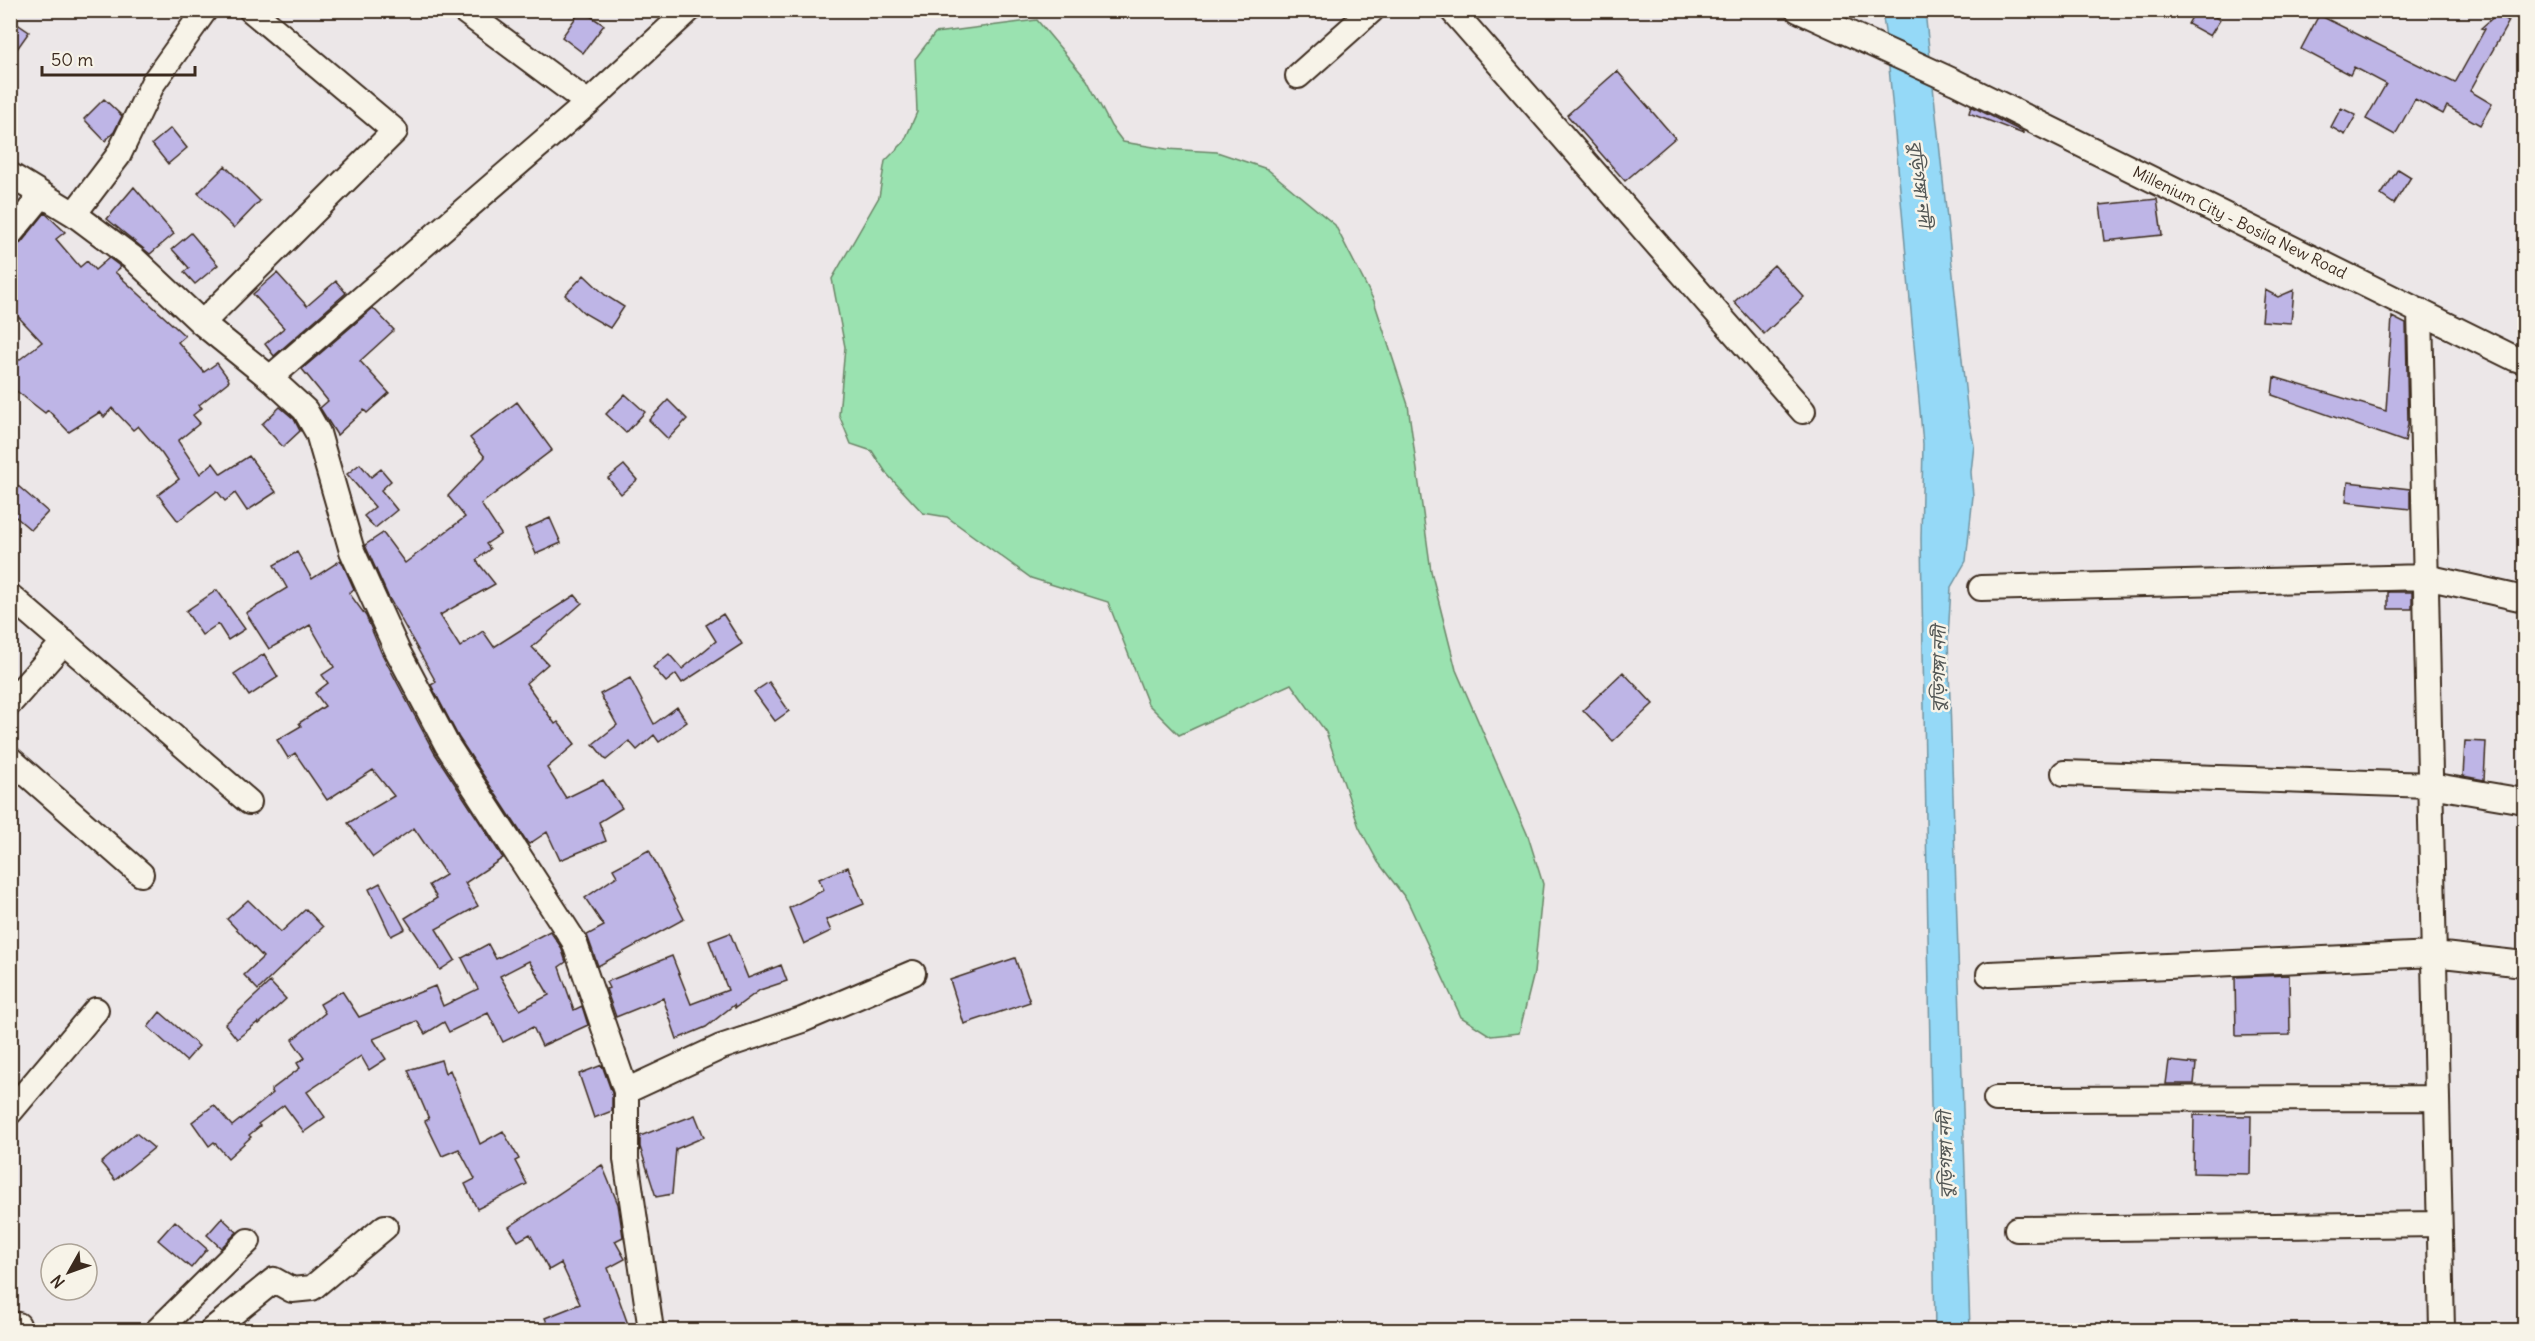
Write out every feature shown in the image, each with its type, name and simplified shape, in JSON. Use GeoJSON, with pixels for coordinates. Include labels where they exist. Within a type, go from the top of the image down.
{"type":"FeatureCollection","features":[{"type":"Feature","properties":{"kind":"street"},"geometry":{"type":"LineString","coordinates":[[74,214],[118,156],[153,83],[205,10]]}},
{"type":"Feature","properties":{"kind":"street"},"geometry":{"type":"LineString","coordinates":[[202,323],[395,131],[251,10]]}},
{"type":"Feature","properties":{"kind":"street"},"geometry":{"type":"LineString","coordinates":[[463,10],[588,103]]}},
{"type":"Feature","properties":{"kind":"street"},"geometry":{"type":"LineString","coordinates":[[270,378],[588,103],[689,10]]}},
{"type":"Feature","properties":{"kind":"street"},"geometry":{"type":"LineString","coordinates":[[1298,76],[1372,10]]}},
{"type":"Feature","properties":{"kind":"street"},"geometry":{"type":"LineString","coordinates":[[1452,10],[1803,411]]}},
{"type":"Feature","properties":{"kind":"street","name":"Millenium City - Bosila New Road"},"geometry":{"type":"LineString","coordinates":[[1805,14],[1955,82],[2524,361]]}},
{"type":"Feature","properties":{"kind":"street"},"geometry":{"type":"LineString","coordinates":[[10,175],[74,214],[134,258],[202,323],[270,378],[304,410],[318,433],[352,551],[397,650],[447,745],[574,941],[626,1091],[626,1159],[651,1330]]}},
{"type":"Feature","properties":{"kind":"street"},"geometry":{"type":"LineString","coordinates":[[10,234],[42,195]]}},
{"type":"Feature","properties":{"kind":"street"},"geometry":{"type":"LineString","coordinates":[[2420,311],[2442,1330]]}},
{"type":"Feature","properties":{"kind":"street"},"geometry":{"type":"LineString","coordinates":[[1981,588],[2426,577],[2524,599]]}},
{"type":"Feature","properties":{"kind":"street"},"geometry":{"type":"LineString","coordinates":[[10,596],[249,802]]}},
{"type":"Feature","properties":{"kind":"street"},"geometry":{"type":"LineString","coordinates":[[10,703],[64,642]]}},
{"type":"Feature","properties":{"kind":"street"},"geometry":{"type":"LineString","coordinates":[[10,759],[141,874]]}},
{"type":"Feature","properties":{"kind":"street"},"geometry":{"type":"LineString","coordinates":[[2064,773],[2430,785],[2524,801]]}},
{"type":"Feature","properties":{"kind":"street"},"geometry":{"type":"LineString","coordinates":[[1989,975],[2434,954],[2524,964]]}},
{"type":"Feature","properties":{"kind":"street"},"geometry":{"type":"LineString","coordinates":[[626,1091],[721,1047],[802,1020],[913,973]]}},
{"type":"Feature","properties":{"kind":"street"},"geometry":{"type":"LineString","coordinates":[[10,1112],[96,1010]]}},
{"type":"Feature","properties":{"kind":"street"},"geometry":{"type":"LineString","coordinates":[[1996,1099],[2437,1098]]}},
{"type":"Feature","properties":{"kind":"street"},"geometry":{"type":"LineString","coordinates":[[2017,1229],[2439,1224]]}},
{"type":"Feature","properties":{"kind":"street"},"geometry":{"type":"LineString","coordinates":[[212,1330],[274,1280],[292,1290],[312,1288],[385,1227]]}},
{"type":"Feature","properties":{"kind":"street"},"geometry":{"type":"LineString","coordinates":[[158,1330],[248,1241]]}},
{"type":"Feature","properties":{"kind":"green space"},"geometry":{"type":"Polygon","coordinates":[[[1037,20],[1087,80],[1111,126],[1123,142],[1166,149],[1217,152],[1267,169],[1335,225],[1374,301],[1408,405],[1431,571],[1456,670],[1528,836],[1543,884],[1534,973],[1519,1033],[1491,1036],[1461,1017],[1407,900],[1378,862],[1359,827],[1326,732],[1291,684],[1179,735],[1148,704],[1108,602],[1031,578],[947,517],[923,513],[887,474],[872,451],[851,444],[839,415],[845,347],[832,279],[879,197],[885,161],[904,142],[917,112],[915,59],[935,33],[1037,20]]]}},
{"type":"Feature","properties":{"kind":"water","name":"বুড়িগঙ্গা নদী"},"geometry":{"type":"Polygon","coordinates":[[[1882,11],[1925,11],[1968,416],[1974,445],[1971,472],[1973,496],[1966,561],[1951,587],[1948,638],[1970,1330],[1935,1330],[1921,539],[1923,444],[1882,11]]]}},
{"type":"Feature","properties":{"kind":"building"},"geometry":{"type":"Polygon","coordinates":[[[581,10],[604,25],[583,53],[562,37],[581,10]]]}},
{"type":"Feature","properties":{"kind":"building"},"geometry":{"type":"Polygon","coordinates":[[[2196,10],[2203,10],[2220,20],[2210,36],[2188,24],[2196,10]]]}},
{"type":"Feature","properties":{"kind":"building"},"geometry":{"type":"Polygon","coordinates":[[[2497,14],[2509,21],[2470,91],[2492,104],[2480,125],[2447,106],[2443,114],[2415,99],[2395,135],[2366,119],[2386,84],[2354,67],[2350,75],[2301,49],[2319,15],[2455,83],[2485,29],[2481,28],[2497,14]]]}},
{"type":"Feature","properties":{"kind":"building"},"geometry":{"type":"Polygon","coordinates":[[[10,19],[29,32],[10,59],[10,19]]]}},
{"type":"Feature","properties":{"kind":"building"},"geometry":{"type":"Polygon","coordinates":[[[1617,71],[1675,138],[1625,181],[1567,115],[1617,71]]]}},
{"type":"Feature","properties":{"kind":"building"},"geometry":{"type":"Polygon","coordinates":[[[104,99],[122,116],[114,132],[105,141],[84,119],[104,99]]]}},
{"type":"Feature","properties":{"kind":"building"},"geometry":{"type":"Polygon","coordinates":[[[1971,106],[2023,132],[2023,134],[1969,113],[1971,106]]]}},
{"type":"Feature","properties":{"kind":"building"},"geometry":{"type":"Polygon","coordinates":[[[2341,108],[2356,115],[2345,135],[2331,127],[2341,108]]]}},
{"type":"Feature","properties":{"kind":"building"},"geometry":{"type":"Polygon","coordinates":[[[171,128],[187,148],[168,164],[152,144],[171,128]]]}},
{"type":"Feature","properties":{"kind":"building"},"geometry":{"type":"Polygon","coordinates":[[[225,166],[260,201],[234,228],[198,193],[225,166]]]}},
{"type":"Feature","properties":{"kind":"building"},"geometry":{"type":"Polygon","coordinates":[[[2398,169],[2411,177],[2394,204],[2381,195],[2398,169]]]}},
{"type":"Feature","properties":{"kind":"building"},"geometry":{"type":"Polygon","coordinates":[[[134,187],[174,234],[150,254],[107,219],[134,187]]]}},
{"type":"Feature","properties":{"kind":"building"},"geometry":{"type":"Polygon","coordinates":[[[2157,199],[2162,235],[2105,241],[2100,205],[2157,199]]]}},
{"type":"Feature","properties":{"kind":"building"},"geometry":{"type":"Polygon","coordinates":[[[45,213],[65,232],[56,239],[80,267],[87,261],[95,270],[109,258],[121,267],[115,272],[185,336],[178,342],[204,372],[217,363],[228,378],[229,381],[199,405],[202,408],[193,415],[200,423],[178,441],[200,474],[213,463],[221,474],[249,456],[276,492],[247,511],[235,493],[225,501],[217,491],[178,521],[158,495],[179,479],[162,454],[138,426],[133,430],[112,408],[104,417],[100,412],[69,432],[48,410],[45,413],[10,386],[10,367],[42,342],[10,308],[10,248],[21,243],[45,213]]]}},
{"type":"Feature","properties":{"kind":"building"},"geometry":{"type":"Polygon","coordinates":[[[191,233],[218,265],[195,284],[184,272],[189,268],[172,249],[191,233]]]}},
{"type":"Feature","properties":{"kind":"building"},"geometry":{"type":"Polygon","coordinates":[[[1774,265],[1804,297],[1764,334],[1734,302],[1774,265]]]}},
{"type":"Feature","properties":{"kind":"building"},"geometry":{"type":"Polygon","coordinates":[[[277,273],[307,306],[336,281],[346,293],[274,356],[265,344],[284,328],[253,294],[277,273]]]}},
{"type":"Feature","properties":{"kind":"building"},"geometry":{"type":"Polygon","coordinates":[[[584,275],[605,295],[624,307],[610,328],[584,313],[565,295],[584,275]]]}},
{"type":"Feature","properties":{"kind":"building"},"geometry":{"type":"Polygon","coordinates":[[[2265,290],[2278,297],[2294,290],[2291,323],[2262,321],[2265,290]]]}},
{"type":"Feature","properties":{"kind":"building"},"geometry":{"type":"Polygon","coordinates":[[[373,308],[394,330],[360,361],[389,393],[367,413],[364,410],[337,435],[320,408],[328,401],[302,369],[373,308]]]}},
{"type":"Feature","properties":{"kind":"building"},"geometry":{"type":"Polygon","coordinates":[[[2392,317],[2406,324],[2408,424],[2405,442],[2272,395],[2274,377],[2386,411],[2392,317]]]}},
{"type":"Feature","properties":{"kind":"building"},"geometry":{"type":"Polygon","coordinates":[[[625,394],[645,412],[626,433],[606,414],[625,394]]]}},
{"type":"Feature","properties":{"kind":"building"},"geometry":{"type":"Polygon","coordinates":[[[668,400],[687,419],[668,439],[649,420],[668,400]]]}},
{"type":"Feature","properties":{"kind":"building"},"geometry":{"type":"Polygon","coordinates":[[[517,402],[552,450],[481,504],[501,534],[486,544],[490,549],[476,560],[495,584],[440,615],[460,647],[483,631],[494,647],[575,595],[582,603],[532,647],[548,664],[526,683],[555,724],[558,722],[575,744],[547,768],[566,798],[603,780],[622,808],[599,822],[606,841],[560,860],[547,832],[529,844],[527,842],[459,738],[431,685],[436,682],[388,596],[365,545],[383,533],[405,563],[465,517],[448,496],[485,457],[470,438],[517,402]]]}},
{"type":"Feature","properties":{"kind":"building"},"geometry":{"type":"Polygon","coordinates":[[[280,407],[294,419],[300,431],[283,447],[262,424],[280,407]]]}},
{"type":"Feature","properties":{"kind":"building"},"geometry":{"type":"Polygon","coordinates":[[[360,464],[371,477],[381,469],[391,481],[381,490],[397,510],[375,528],[364,516],[375,507],[347,474],[360,464]]]}},
{"type":"Feature","properties":{"kind":"building"},"geometry":{"type":"Polygon","coordinates":[[[624,465],[637,480],[621,494],[608,478],[624,465]]]}},
{"type":"Feature","properties":{"kind":"building"},"geometry":{"type":"Polygon","coordinates":[[[10,479],[48,512],[31,530],[10,512],[10,479]]]}},
{"type":"Feature","properties":{"kind":"building"},"geometry":{"type":"Polygon","coordinates":[[[2348,482],[2410,489],[2410,509],[2346,502],[2348,482]]]}},
{"type":"Feature","properties":{"kind":"building"},"geometry":{"type":"Polygon","coordinates":[[[550,518],[561,543],[536,554],[525,529],[550,518]]]}},
{"type":"Feature","properties":{"kind":"building"},"geometry":{"type":"Polygon","coordinates":[[[297,552],[312,579],[341,560],[354,589],[349,593],[366,616],[381,652],[434,752],[503,858],[465,883],[478,906],[436,929],[455,960],[440,970],[405,918],[437,898],[429,885],[446,875],[414,828],[373,857],[348,823],[394,796],[373,770],[327,800],[295,753],[288,758],[277,740],[301,726],[299,723],[325,706],[315,693],[328,683],[322,675],[334,667],[310,625],[269,649],[246,613],[287,588],[274,565],[297,552]]]}},
{"type":"Feature","properties":{"kind":"building"},"geometry":{"type":"Polygon","coordinates":[[[217,590],[245,629],[228,640],[218,624],[202,635],[186,611],[217,590]]]}},
{"type":"Feature","properties":{"kind":"building"},"geometry":{"type":"Polygon","coordinates":[[[2388,592],[2412,592],[2412,609],[2388,609],[2388,592]]]}},
{"type":"Feature","properties":{"kind":"building"},"geometry":{"type":"Polygon","coordinates":[[[723,614],[742,644],[682,683],[676,674],[666,682],[653,667],[669,654],[682,669],[716,641],[706,625],[723,614]]]}},
{"type":"Feature","properties":{"kind":"building"},"geometry":{"type":"Polygon","coordinates":[[[264,654],[278,677],[249,696],[234,674],[264,654]]]}},
{"type":"Feature","properties":{"kind":"building"},"geometry":{"type":"Polygon","coordinates":[[[1623,672],[1653,704],[1613,741],[1583,710],[1623,672]]]}},
{"type":"Feature","properties":{"kind":"building"},"geometry":{"type":"Polygon","coordinates":[[[630,678],[654,724],[677,707],[687,722],[659,742],[654,735],[637,750],[629,741],[606,760],[593,744],[617,725],[600,694],[630,678]]]}},
{"type":"Feature","properties":{"kind":"building"},"geometry":{"type":"Polygon","coordinates":[[[769,682],[789,711],[775,721],[754,692],[769,682]]]}},
{"type":"Feature","properties":{"kind":"building"},"geometry":{"type":"Polygon","coordinates":[[[2465,741],[2486,742],[2484,780],[2463,776],[2465,741]]]}},
{"type":"Feature","properties":{"kind":"building"},"geometry":{"type":"Polygon","coordinates":[[[649,850],[684,919],[598,966],[587,935],[604,926],[585,898],[617,876],[613,869],[649,850]]]}},
{"type":"Feature","properties":{"kind":"building"},"geometry":{"type":"Polygon","coordinates":[[[848,867],[864,904],[826,920],[831,931],[804,944],[789,908],[824,890],[819,879],[848,867]]]}},
{"type":"Feature","properties":{"kind":"building"},"geometry":{"type":"Polygon","coordinates":[[[380,883],[405,929],[391,936],[369,889],[380,883]]]}},
{"type":"Feature","properties":{"kind":"building"},"geometry":{"type":"Polygon","coordinates":[[[248,900],[281,932],[306,909],[323,927],[258,990],[244,975],[263,957],[227,919],[248,900]]]}},
{"type":"Feature","properties":{"kind":"building"},"geometry":{"type":"Polygon","coordinates":[[[550,931],[561,947],[566,962],[559,967],[574,1010],[582,1006],[588,1025],[542,1046],[533,1027],[503,1042],[488,1013],[449,1032],[444,1022],[425,1034],[417,1021],[373,1039],[386,1059],[369,1070],[361,1056],[307,1092],[325,1117],[304,1132],[284,1105],[258,1124],[260,1126],[249,1135],[251,1137],[228,1158],[214,1142],[209,1146],[192,1122],[214,1105],[232,1126],[273,1093],[271,1090],[300,1068],[297,1063],[305,1058],[292,1040],[325,1013],[320,1004],[342,991],[359,1017],[435,986],[443,1006],[478,989],[462,958],[488,944],[496,959],[550,931]],[[529,961],[500,976],[520,1010],[549,995],[529,961]]]}},
{"type":"Feature","properties":{"kind":"building"},"geometry":{"type":"Polygon","coordinates":[[[730,933],[748,978],[781,965],[787,981],[760,990],[735,1008],[734,1005],[706,1027],[677,1039],[663,998],[616,1017],[606,989],[609,988],[606,982],[672,956],[691,1004],[728,990],[709,941],[730,933]]]}},
{"type":"Feature","properties":{"kind":"building"},"geometry":{"type":"Polygon","coordinates":[[[1015,958],[1030,1002],[964,1024],[950,980],[1015,958]]]}},
{"type":"Feature","properties":{"kind":"building"},"geometry":{"type":"Polygon","coordinates":[[[2289,975],[2290,1035],[2236,1036],[2235,977],[2289,975]]]}},
{"type":"Feature","properties":{"kind":"building"},"geometry":{"type":"Polygon","coordinates":[[[270,982],[286,999],[259,1024],[258,1022],[237,1039],[225,1024],[270,982]]]}},
{"type":"Feature","properties":{"kind":"building"},"geometry":{"type":"Polygon","coordinates":[[[160,1012],[199,1046],[186,1061],[148,1027],[160,1012]]]}},
{"type":"Feature","properties":{"kind":"building"},"geometry":{"type":"Polygon","coordinates":[[[441,1060],[445,1073],[450,1070],[480,1144],[503,1131],[519,1159],[515,1161],[527,1184],[477,1209],[465,1184],[475,1179],[459,1149],[442,1156],[425,1121],[429,1119],[408,1070],[441,1060]]]}},
{"type":"Feature","properties":{"kind":"building"},"geometry":{"type":"Polygon","coordinates":[[[2169,1061],[2196,1064],[2194,1084],[2166,1084],[2169,1061]]]}},
{"type":"Feature","properties":{"kind":"building"},"geometry":{"type":"Polygon","coordinates":[[[602,1065],[612,1093],[612,1111],[594,1118],[579,1074],[602,1065]]]}},
{"type":"Feature","properties":{"kind":"building"},"geometry":{"type":"Polygon","coordinates":[[[695,1115],[704,1137],[676,1149],[672,1194],[656,1197],[640,1147],[640,1136],[695,1115]]]}},
{"type":"Feature","properties":{"kind":"building"},"geometry":{"type":"Polygon","coordinates":[[[2194,1115],[2251,1116],[2250,1174],[2193,1173],[2194,1115]]]}},
{"type":"Feature","properties":{"kind":"building"},"geometry":{"type":"Polygon","coordinates":[[[136,1133],[154,1148],[115,1180],[101,1163],[136,1133]]]}},
{"type":"Feature","properties":{"kind":"building"},"geometry":{"type":"Polygon","coordinates":[[[602,1165],[618,1204],[623,1237],[615,1241],[625,1259],[608,1268],[630,1330],[550,1330],[545,1318],[580,1304],[561,1263],[549,1270],[530,1234],[518,1241],[509,1227],[602,1165]]]}},
{"type":"Feature","properties":{"kind":"building"},"geometry":{"type":"Polygon","coordinates":[[[222,1218],[237,1232],[221,1248],[207,1235],[222,1218]]]}},
{"type":"Feature","properties":{"kind":"building"},"geometry":{"type":"Polygon","coordinates":[[[175,1221],[207,1249],[191,1268],[158,1240],[175,1221]]]}}]}
